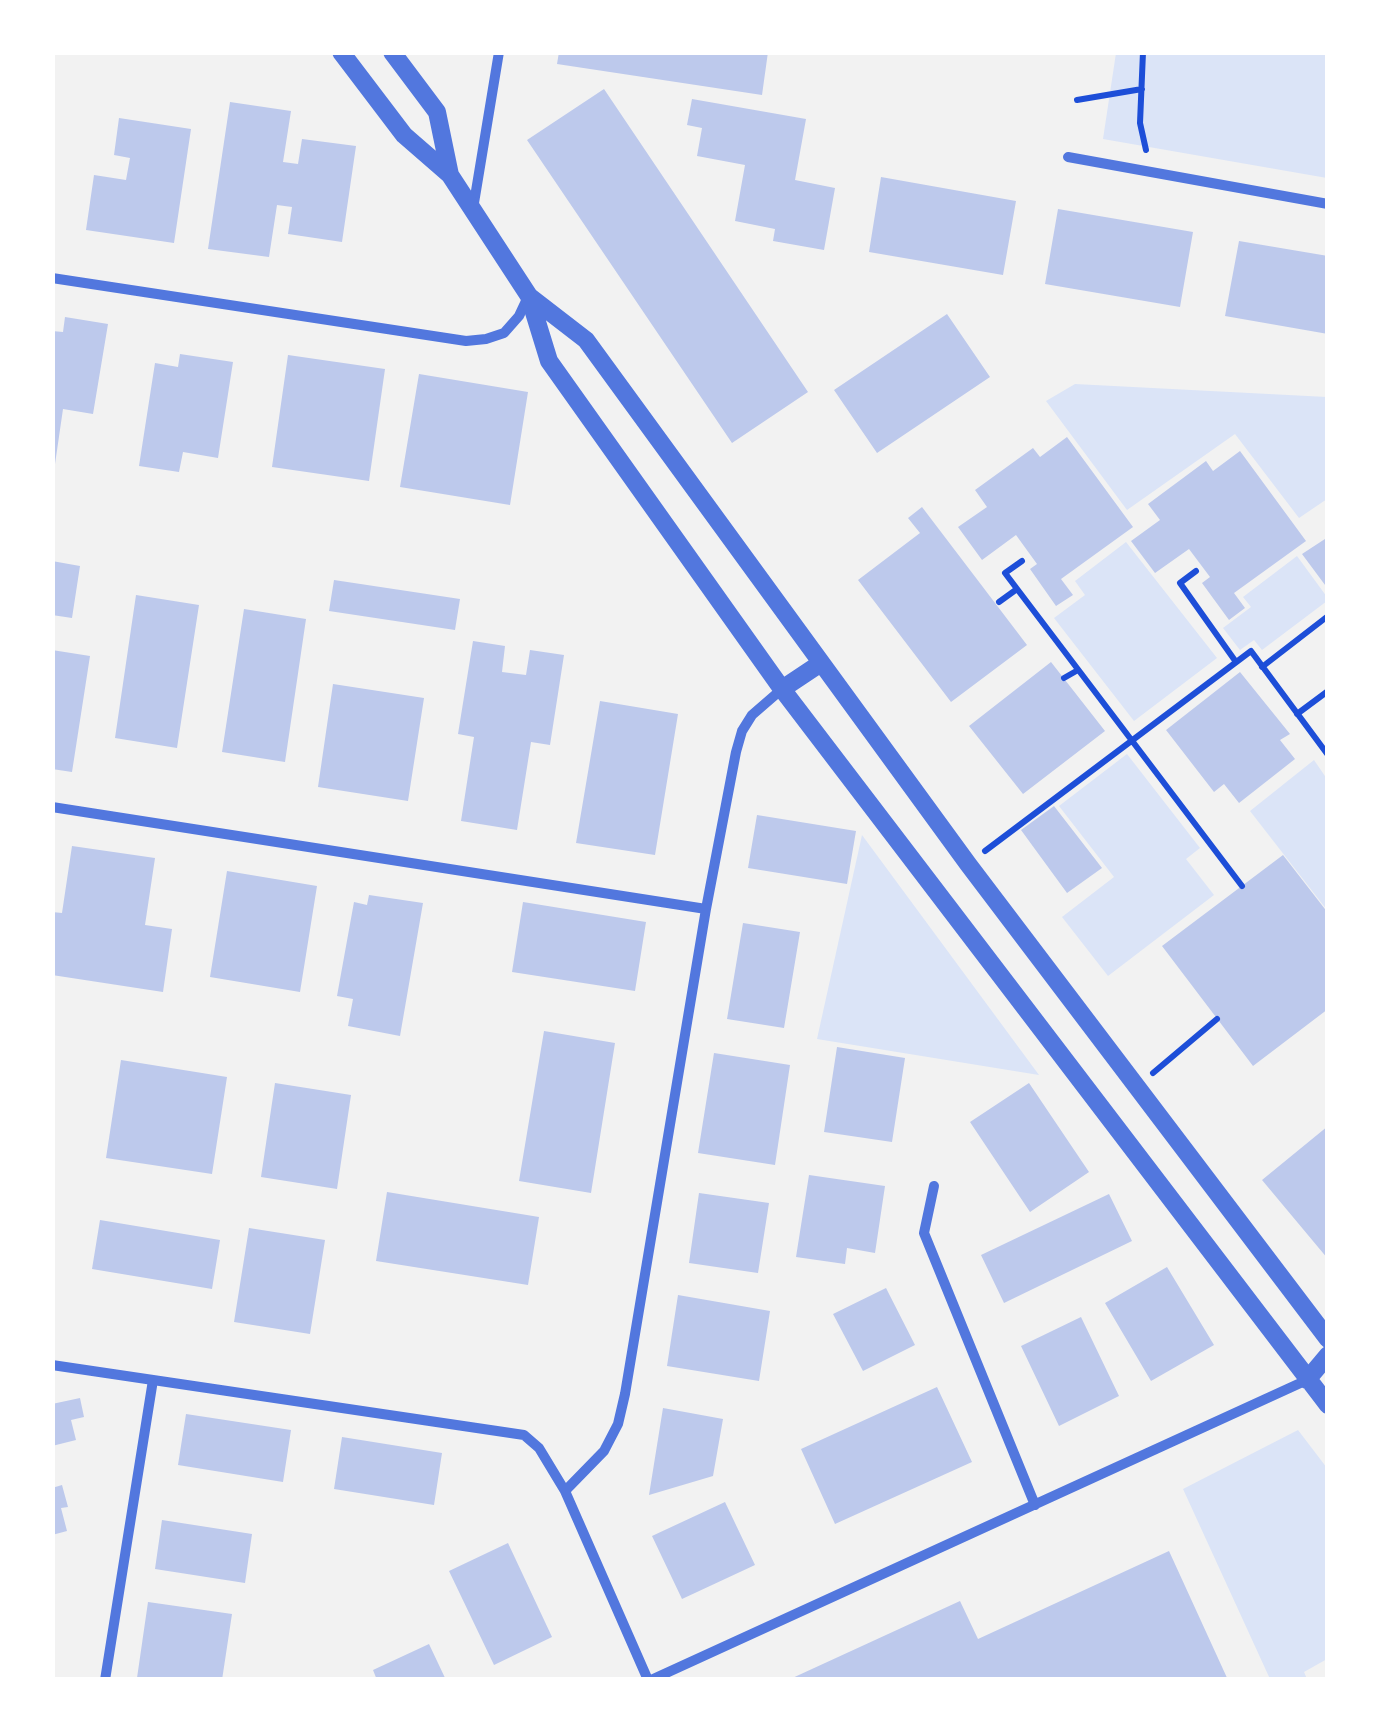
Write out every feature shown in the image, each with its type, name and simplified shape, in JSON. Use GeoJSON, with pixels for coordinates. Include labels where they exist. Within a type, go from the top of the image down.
{"type":"FeatureCollection","features":[{"type":"Feature","properties":{"kind":"street"},"geometry":{"type":"LineString","coordinates":[[342,52],[404,135],[450,175],[529,296],[549,361],[782,689],[1328,1405]]}},
{"type":"Feature","properties":{"kind":"street"},"geometry":{"type":"LineString","coordinates":[[392,52],[437,112],[450,175]]}},
{"type":"Feature","properties":{"kind":"street"},"geometry":{"type":"LineString","coordinates":[[472,210],[500,52]]}},
{"type":"Feature","properties":{"kind":"street"},"geometry":{"type":"LineString","coordinates":[[1068,156],[1328,204]]}},
{"type":"Feature","properties":{"kind":"street"},"geometry":{"type":"LineString","coordinates":[[52,278],[466,341],[486,340],[504,333],[529,296]]}},
{"type":"Feature","properties":{"kind":"street"},"geometry":{"type":"LineString","coordinates":[[529,296],[586,340],[968,864],[1328,1338]]}},
{"type":"Feature","properties":{"kind":"street"},"geometry":{"type":"LineString","coordinates":[[565,1492],[604,1451],[618,1424],[626,1394],[706,908],[742,731],[752,715],[782,689],[821,663]]}},
{"type":"Feature","properties":{"kind":"street"},"geometry":{"type":"LineString","coordinates":[[52,806],[706,908]]}},
{"type":"Feature","properties":{"kind":"street"},"geometry":{"type":"LineString","coordinates":[[934,1186],[924,1232],[1035,1505]]}},
{"type":"Feature","properties":{"kind":"street"},"geometry":{"type":"LineString","coordinates":[[52,1365],[524,1435],[539,1448],[565,1492],[649,1680],[1307,1380],[1328,1355]]}},
{"type":"Feature","properties":{"kind":"street"},"geometry":{"type":"LineString","coordinates":[[105,1680],[153,1380]]}},
{"type":"Feature","properties":{"kind":"street"},"geometry":{"type":"LineString","coordinates":[[1307,1380],[1328,1383]]}},
{"type":"Feature","properties":{"kind":"path"},"geometry":{"type":"LineString","coordinates":[[1144,52],[1140,123],[1151,171]]}},
{"type":"Feature","properties":{"kind":"path"},"geometry":{"type":"LineString","coordinates":[[1077,100],[1142,89]]}},
{"type":"Feature","properties":{"kind":"path"},"geometry":{"type":"LineString","coordinates":[[1022,560],[1005,574],[1242,886]]}},
{"type":"Feature","properties":{"kind":"path"},"geometry":{"type":"LineString","coordinates":[[1196,571],[1180,584],[1236,662]]}},
{"type":"Feature","properties":{"kind":"path"},"geometry":{"type":"LineString","coordinates":[[999,602],[1017,589]]}},
{"type":"Feature","properties":{"kind":"path"},"geometry":{"type":"LineString","coordinates":[[1262,667],[1328,616]]}},
{"type":"Feature","properties":{"kind":"path"},"geometry":{"type":"LineString","coordinates":[[968,864],[1251,651],[1328,755]]}},
{"type":"Feature","properties":{"kind":"path"},"geometry":{"type":"LineString","coordinates":[[1064,678],[1078,670]]}},
{"type":"Feature","properties":{"kind":"path"},"geometry":{"type":"LineString","coordinates":[[1297,714],[1328,690]]}},
{"type":"Feature","properties":{"kind":"path"},"geometry":{"type":"LineString","coordinates":[[1136,1088],[1217,1019]]}},
{"type":"Feature","properties":{"kind":"shaded area"},"geometry":{"type":"Polygon","coordinates":[[[1116,53],[1327,53],[1327,178],[1103,139],[1116,53]]]}},
{"type":"Feature","properties":{"kind":"shaded area"},"geometry":{"type":"Polygon","coordinates":[[[1075,384],[1327,397],[1327,499],[1299,518],[1235,434],[1127,510],[1046,401],[1075,384]]]}},
{"type":"Feature","properties":{"kind":"shaded area"},"geometry":{"type":"Polygon","coordinates":[[[1126,542],[1217,658],[1134,721],[1054,618],[1085,595],[1075,581],[1126,542]]]}},
{"type":"Feature","properties":{"kind":"shaded area"},"geometry":{"type":"Polygon","coordinates":[[[1297,556],[1327,601],[1262,650],[1254,640],[1240,650],[1223,628],[1251,607],[1243,597],[1297,556]]]}},
{"type":"Feature","properties":{"kind":"shaded area"},"geometry":{"type":"Polygon","coordinates":[[[1127,754],[1200,848],[1186,859],[1214,895],[1108,976],[1062,917],[1114,877],[1059,806],[1127,754]]]}},
{"type":"Feature","properties":{"kind":"shaded area"},"geometry":{"type":"Polygon","coordinates":[[[1314,760],[1327,779],[1327,910],[1250,811],[1314,760]]]}},
{"type":"Feature","properties":{"kind":"shaded area"},"geometry":{"type":"Polygon","coordinates":[[[862,835],[1039,1075],[817,1039],[862,835]]]}},
{"type":"Feature","properties":{"kind":"shaded area"},"geometry":{"type":"Polygon","coordinates":[[[1298,1430],[1327,1468],[1327,1659],[1304,1672],[1307,1679],[1270,1679],[1183,1489],[1298,1430]]]}},
{"type":"Feature","properties":{"kind":"building"},"geometry":{"type":"Polygon","coordinates":[[[559,52],[768,52],[762,95],[557,64],[559,52]]]}},
{"type":"Feature","properties":{"kind":"building"},"geometry":{"type":"Polygon","coordinates":[[[604,89],[808,392],[732,443],[527,140],[604,89]]]}},
{"type":"Feature","properties":{"kind":"building"},"geometry":{"type":"Polygon","coordinates":[[[692,99],[806,119],[795,180],[835,188],[824,250],[773,241],[775,229],[735,221],[745,165],[697,156],[702,128],[687,125],[692,99]]]}},
{"type":"Feature","properties":{"kind":"building"},"geometry":{"type":"Polygon","coordinates":[[[230,102],[291,111],[283,162],[298,164],[302,139],[356,146],[342,242],[288,234],[292,207],[277,205],[269,257],[208,249],[230,102]]]}},
{"type":"Feature","properties":{"kind":"building"},"geometry":{"type":"Polygon","coordinates":[[[119,118],[191,129],[174,243],[86,230],[94,175],[126,180],[130,158],[114,155],[119,118]]]}},
{"type":"Feature","properties":{"kind":"building"},"geometry":{"type":"Polygon","coordinates":[[[881,177],[1016,201],[1003,275],[869,252],[881,177]]]}},
{"type":"Feature","properties":{"kind":"building"},"geometry":{"type":"Polygon","coordinates":[[[1058,209],[1193,232],[1180,307],[1045,284],[1058,209]]]}},
{"type":"Feature","properties":{"kind":"building"},"geometry":{"type":"Polygon","coordinates":[[[1239,241],[1328,256],[1328,334],[1225,316],[1239,241]]]}},
{"type":"Feature","properties":{"kind":"building"},"geometry":{"type":"Polygon","coordinates":[[[947,314],[990,377],[877,453],[834,390],[947,314]]]}},
{"type":"Feature","properties":{"kind":"building"},"geometry":{"type":"Polygon","coordinates":[[[65,317],[108,324],[93,414],[63,409],[52,464],[52,331],[63,332],[65,317]]]}},
{"type":"Feature","properties":{"kind":"building"},"geometry":{"type":"Polygon","coordinates":[[[180,354],[233,362],[218,458],[183,452],[179,472],[139,466],[155,363],[178,367],[180,354]]]}},
{"type":"Feature","properties":{"kind":"building"},"geometry":{"type":"Polygon","coordinates":[[[288,355],[385,369],[369,481],[272,467],[288,355]]]}},
{"type":"Feature","properties":{"kind":"building"},"geometry":{"type":"Polygon","coordinates":[[[419,374],[528,392],[510,505],[400,487],[419,374]]]}},
{"type":"Feature","properties":{"kind":"building"},"geometry":{"type":"Polygon","coordinates":[[[1067,437],[1133,527],[1061,579],[1073,595],[1056,606],[1030,569],[1037,564],[1016,535],[982,560],[958,527],[987,507],[975,490],[1033,448],[1040,457],[1067,437]]]}},
{"type":"Feature","properties":{"kind":"building"},"geometry":{"type":"Polygon","coordinates":[[[1240,451],[1306,541],[1234,593],[1245,608],[1229,620],[1202,583],[1210,577],[1189,549],[1155,573],[1131,541],[1160,520],[1148,504],[1206,461],[1213,471],[1240,451]]]}},
{"type":"Feature","properties":{"kind":"building"},"geometry":{"type":"Polygon","coordinates":[[[922,507],[1027,645],[951,702],[858,580],[920,533],[908,518],[922,507]]]}},
{"type":"Feature","properties":{"kind":"building"},"geometry":{"type":"Polygon","coordinates":[[[1328,537],[1328,589],[1302,554],[1328,537]]]}},
{"type":"Feature","properties":{"kind":"building"},"geometry":{"type":"Polygon","coordinates":[[[52,561],[80,566],[72,618],[52,615],[52,561]]]}},
{"type":"Feature","properties":{"kind":"building"},"geometry":{"type":"Polygon","coordinates":[[[334,580],[460,599],[455,630],[329,611],[334,580]]]}},
{"type":"Feature","properties":{"kind":"building"},"geometry":{"type":"Polygon","coordinates":[[[136,595],[199,605],[177,748],[115,738],[136,595]]]}},
{"type":"Feature","properties":{"kind":"building"},"geometry":{"type":"Polygon","coordinates":[[[244,609],[306,619],[285,762],[222,752],[244,609]]]}},
{"type":"Feature","properties":{"kind":"building"},"geometry":{"type":"Polygon","coordinates":[[[473,641],[505,646],[502,672],[526,675],[530,650],[564,655],[550,745],[531,742],[517,830],[461,821],[474,737],[458,734],[473,641]]]}},
{"type":"Feature","properties":{"kind":"building"},"geometry":{"type":"Polygon","coordinates":[[[52,650],[90,656],[72,772],[52,769],[52,650]]]}},
{"type":"Feature","properties":{"kind":"building"},"geometry":{"type":"Polygon","coordinates":[[[1051,662],[1105,731],[1023,794],[969,726],[1051,662]]]}},
{"type":"Feature","properties":{"kind":"building"},"geometry":{"type":"Polygon","coordinates":[[[1240,672],[1290,734],[1280,740],[1295,759],[1239,803],[1224,784],[1214,792],[1166,730],[1240,672]]]}},
{"type":"Feature","properties":{"kind":"building"},"geometry":{"type":"Polygon","coordinates":[[[333,684],[424,698],[408,801],[318,787],[333,684]]]}},
{"type":"Feature","properties":{"kind":"building"},"geometry":{"type":"Polygon","coordinates":[[[600,701],[678,714],[655,855],[576,843],[600,701]]]}},
{"type":"Feature","properties":{"kind":"building"},"geometry":{"type":"Polygon","coordinates":[[[1054,806],[1102,868],[1067,893],[1021,830],[1054,806]]]}},
{"type":"Feature","properties":{"kind":"building"},"geometry":{"type":"Polygon","coordinates":[[[757,815],[856,831],[847,884],[748,868],[757,815]]]}},
{"type":"Feature","properties":{"kind":"building"},"geometry":{"type":"Polygon","coordinates":[[[72,846],[155,858],[145,925],[172,929],[163,992],[52,975],[52,912],[62,913],[72,846]]]}},
{"type":"Feature","properties":{"kind":"building"},"geometry":{"type":"Polygon","coordinates":[[[1283,855],[1328,913],[1328,1009],[1253,1066],[1162,946],[1283,855]]]}},
{"type":"Feature","properties":{"kind":"building"},"geometry":{"type":"Polygon","coordinates":[[[227,871],[317,886],[300,992],[210,977],[227,871]]]}},
{"type":"Feature","properties":{"kind":"building"},"geometry":{"type":"Polygon","coordinates":[[[369,895],[423,903],[400,1036],[348,1026],[353,999],[337,996],[354,902],[367,905],[369,895]]]}},
{"type":"Feature","properties":{"kind":"building"},"geometry":{"type":"Polygon","coordinates":[[[523,902],[646,922],[635,991],[512,972],[523,902]]]}},
{"type":"Feature","properties":{"kind":"building"},"geometry":{"type":"Polygon","coordinates":[[[743,923],[800,932],[784,1028],[727,1019],[743,923]]]}},
{"type":"Feature","properties":{"kind":"building"},"geometry":{"type":"Polygon","coordinates":[[[544,1031],[615,1043],[591,1193],[519,1181],[544,1031]]]}},
{"type":"Feature","properties":{"kind":"building"},"geometry":{"type":"Polygon","coordinates":[[[837,1047],[905,1058],[892,1142],[824,1132],[837,1047]]]}},
{"type":"Feature","properties":{"kind":"building"},"geometry":{"type":"Polygon","coordinates":[[[714,1053],[790,1065],[775,1165],[698,1153],[714,1053]]]}},
{"type":"Feature","properties":{"kind":"building"},"geometry":{"type":"Polygon","coordinates":[[[121,1060],[227,1077],[212,1174],[106,1158],[121,1060]]]}},
{"type":"Feature","properties":{"kind":"building"},"geometry":{"type":"Polygon","coordinates":[[[275,1083],[351,1095],[337,1189],[261,1177],[275,1083]]]}},
{"type":"Feature","properties":{"kind":"building"},"geometry":{"type":"Polygon","coordinates":[[[1029,1083],[1089,1172],[1030,1212],[970,1122],[1029,1083]]]}},
{"type":"Feature","properties":{"kind":"building"},"geometry":{"type":"Polygon","coordinates":[[[1328,1126],[1328,1259],[1262,1180],[1328,1126]]]}},
{"type":"Feature","properties":{"kind":"building"},"geometry":{"type":"Polygon","coordinates":[[[809,1175],[885,1186],[875,1253],[847,1248],[845,1264],[796,1257],[809,1175]]]}},
{"type":"Feature","properties":{"kind":"building"},"geometry":{"type":"Polygon","coordinates":[[[387,1192],[539,1217],[528,1285],[376,1261],[387,1192]]]}},
{"type":"Feature","properties":{"kind":"building"},"geometry":{"type":"Polygon","coordinates":[[[699,1193],[769,1203],[758,1273],[689,1263],[699,1193]]]}},
{"type":"Feature","properties":{"kind":"building"},"geometry":{"type":"Polygon","coordinates":[[[1109,1194],[1132,1241],[1004,1303],[981,1255],[1109,1194]]]}},
{"type":"Feature","properties":{"kind":"building"},"geometry":{"type":"Polygon","coordinates":[[[100,1220],[220,1240],[212,1289],[92,1269],[100,1220]]]}},
{"type":"Feature","properties":{"kind":"building"},"geometry":{"type":"Polygon","coordinates":[[[249,1228],[325,1240],[310,1334],[234,1322],[249,1228]]]}},
{"type":"Feature","properties":{"kind":"building"},"geometry":{"type":"Polygon","coordinates":[[[1167,1267],[1214,1345],[1151,1381],[1105,1303],[1167,1267]]]}},
{"type":"Feature","properties":{"kind":"building"},"geometry":{"type":"Polygon","coordinates":[[[886,1288],[915,1345],[863,1371],[833,1314],[886,1288]]]}},
{"type":"Feature","properties":{"kind":"building"},"geometry":{"type":"Polygon","coordinates":[[[678,1295],[770,1311],[759,1381],[667,1366],[678,1295]]]}},
{"type":"Feature","properties":{"kind":"building"},"geometry":{"type":"Polygon","coordinates":[[[1081,1317],[1119,1396],[1059,1426],[1021,1346],[1081,1317]]]}},
{"type":"Feature","properties":{"kind":"building"},"geometry":{"type":"Polygon","coordinates":[[[937,1387],[972,1462],[835,1524],[801,1449],[937,1387]]]}},
{"type":"Feature","properties":{"kind":"building"},"geometry":{"type":"Polygon","coordinates":[[[80,1398],[84,1417],[71,1420],[76,1440],[52,1446],[52,1404],[80,1398]]]}},
{"type":"Feature","properties":{"kind":"building"},"geometry":{"type":"Polygon","coordinates":[[[663,1408],[723,1419],[713,1476],[649,1495],[663,1408]]]}},
{"type":"Feature","properties":{"kind":"building"},"geometry":{"type":"Polygon","coordinates":[[[186,1414],[291,1430],[283,1482],[178,1465],[186,1414]]]}},
{"type":"Feature","properties":{"kind":"building"},"geometry":{"type":"Polygon","coordinates":[[[342,1437],[442,1453],[434,1505],[334,1489],[342,1437]]]}},
{"type":"Feature","properties":{"kind":"building"},"geometry":{"type":"Polygon","coordinates":[[[62,1485],[68,1507],[61,1508],[67,1531],[52,1535],[52,1488],[62,1485]]]}},
{"type":"Feature","properties":{"kind":"building"},"geometry":{"type":"Polygon","coordinates":[[[725,1502],[755,1565],[682,1599],[652,1536],[725,1502]]]}},
{"type":"Feature","properties":{"kind":"building"},"geometry":{"type":"Polygon","coordinates":[[[162,1520],[252,1534],[245,1583],[155,1569],[162,1520]]]}},
{"type":"Feature","properties":{"kind":"building"},"geometry":{"type":"Polygon","coordinates":[[[508,1543],[552,1637],[494,1665],[449,1571],[508,1543]]]}},
{"type":"Feature","properties":{"kind":"building"},"geometry":{"type":"Polygon","coordinates":[[[1169,1551],[1228,1680],[788,1680],[960,1601],[978,1639],[1169,1551]]]}},
{"type":"Feature","properties":{"kind":"building"},"geometry":{"type":"Polygon","coordinates":[[[148,1602],[232,1614],[222,1680],[137,1678],[148,1602]]]}},
{"type":"Feature","properties":{"kind":"building"},"geometry":{"type":"Polygon","coordinates":[[[429,1644],[446,1680],[377,1680],[373,1670],[429,1644]]]}}]}
